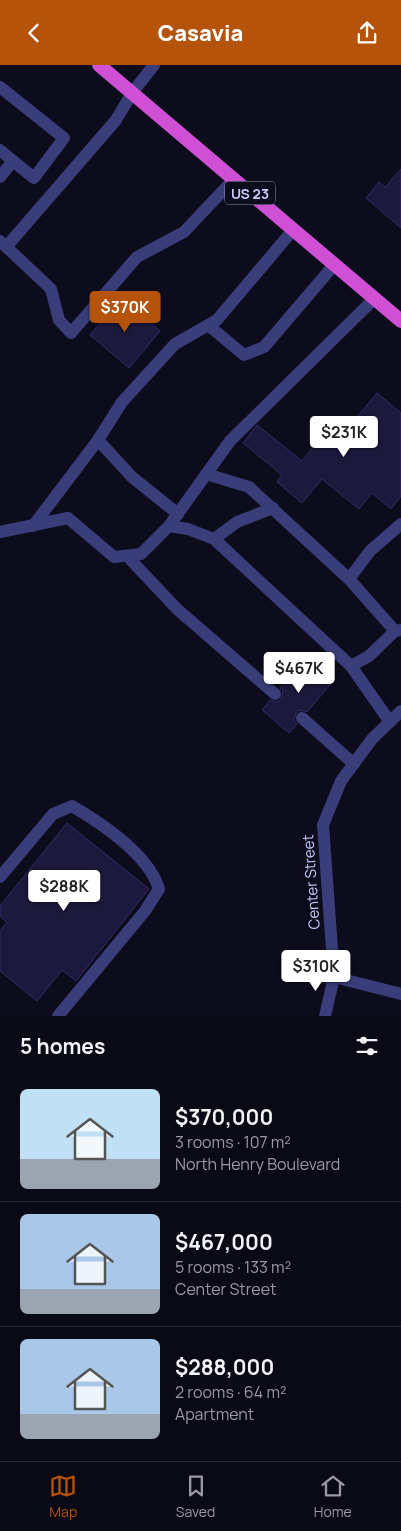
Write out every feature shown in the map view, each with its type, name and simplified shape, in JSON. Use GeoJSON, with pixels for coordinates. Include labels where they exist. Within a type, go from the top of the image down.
{"type":"FeatureCollection","features":[{"type":"Feature","properties":{"kind":"highway","name":"US 23"},"geometry":{"type":"LineString","coordinates":[[99,65],[401,321]]}},
{"type":"Feature","properties":{"kind":"street"},"geometry":{"type":"LineString","coordinates":[[154,65],[132,93],[116,120],[3,243],[50,289],[59,320],[72,333],[137,257],[184,233],[234,179]]}},
{"type":"Feature","properties":{"kind":"street"},"geometry":{"type":"LineString","coordinates":[[0,87],[64,139],[34,178],[0,150]]}},
{"type":"Feature","properties":{"kind":"street"},"geometry":{"type":"LineString","coordinates":[[0,177],[13,161]]}},
{"type":"Feature","properties":{"kind":"street"},"geometry":{"type":"LineString","coordinates":[[33,526],[98,440],[122,402],[175,344],[217,319],[293,230]]}},
{"type":"Feature","properties":{"kind":"street"},"geometry":{"type":"LineString","coordinates":[[208,325],[244,355],[264,347],[334,265]]}},
{"type":"Feature","properties":{"kind":"street"},"geometry":{"type":"LineString","coordinates":[[0,532],[68,517],[114,557],[141,555],[169,526],[230,441],[374,299]]}},
{"type":"Feature","properties":{"kind":"street"},"geometry":{"type":"LineString","coordinates":[[98,440],[132,477],[178,514]]}},
{"type":"Feature","properties":{"kind":"street"},"geometry":{"type":"LineString","coordinates":[[206,474],[250,487],[349,579],[398,631],[369,656],[352,665]]}},
{"type":"Feature","properties":{"kind":"street"},"geometry":{"type":"LineString","coordinates":[[214,539],[237,522],[273,509]]}},
{"type":"Feature","properties":{"kind":"street"},"geometry":{"type":"LineString","coordinates":[[349,579],[370,551],[401,524]]}},
{"type":"Feature","properties":{"kind":"street"},"geometry":{"type":"LineString","coordinates":[[169,526],[188,529],[214,539],[352,665],[390,722]]}},
{"type":"Feature","properties":{"kind":"street"},"geometry":{"type":"LineString","coordinates":[[127,556],[177,609],[275,694]]}},
{"type":"Feature","properties":{"kind":"street","name":"Center Street"},"geometry":{"type":"LineString","coordinates":[[325,1016],[334,977],[323,825],[340,781],[372,739],[401,711]]}},
{"type":"Feature","properties":{"kind":"street"},"geometry":{"type":"LineString","coordinates":[[302,718],[354,764]]}},
{"type":"Feature","properties":{"kind":"street"},"geometry":{"type":"LineString","coordinates":[[0,877],[53,814],[72,806],[96,821],[139,858],[156,879],[159,889],[145,911],[58,1016]]}},
{"type":"Feature","properties":{"kind":"street"},"geometry":{"type":"LineString","coordinates":[[334,977],[401,994]]}},
{"type":"Feature","properties":{"kind":"building"},"geometry":{"type":"Polygon","coordinates":[[[401,169],[401,228],[366,198],[379,182],[385,187],[401,169]]]}},
{"type":"Feature","properties":{"kind":"building"},"geometry":{"type":"Polygon","coordinates":[[[122,298],[160,331],[129,368],[90,335],[122,298]]]}},
{"type":"Feature","properties":{"kind":"building"},"geometry":{"type":"Polygon","coordinates":[[[377,393],[401,413],[401,496],[391,509],[372,493],[359,509],[322,479],[302,503],[277,482],[282,475],[243,443],[257,425],[302,461],[318,441],[324,446],[347,418],[353,422],[377,393]]]}},
{"type":"Feature","properties":{"kind":"building"},"geometry":{"type":"Polygon","coordinates":[[[307,656],[334,680],[307,712],[300,710],[296,713],[294,720],[297,724],[289,733],[262,710],[270,700],[277,702],[281,699],[283,692],[280,688],[307,656]]]}},
{"type":"Feature","properties":{"kind":"building"},"geometry":{"type":"Polygon","coordinates":[[[67,823],[149,889],[76,981],[62,970],[37,1001],[0,971],[0,931],[7,922],[0,916],[0,906],[67,823]]]}}]}
